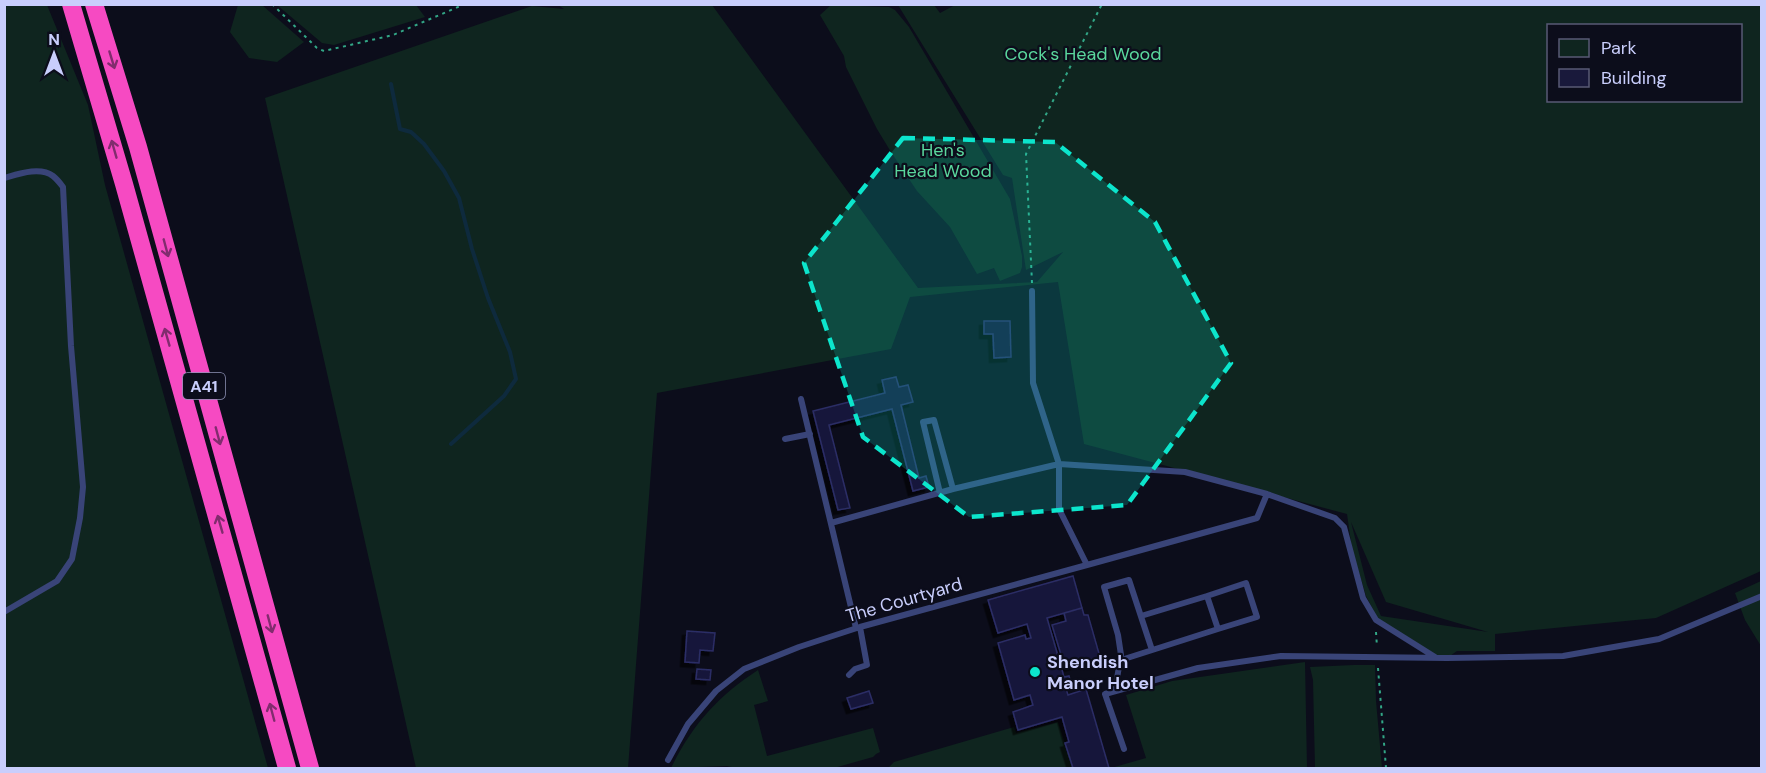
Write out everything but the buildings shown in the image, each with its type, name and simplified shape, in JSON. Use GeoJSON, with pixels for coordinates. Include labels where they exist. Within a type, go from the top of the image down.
{"type":"FeatureCollection","features":[{"type":"Feature","properties":{"kind":"highway","name":"A41"},"geometry":{"type":"LineString","coordinates":[[71,4],[124,184],[288,768]]}},
{"type":"Feature","properties":{"kind":"highway","name":"A41"},"geometry":{"type":"LineString","coordinates":[[94,4],[138,147],[310,768]]}},
{"type":"Feature","properties":{"kind":"lane"},"geometry":{"type":"LineString","coordinates":[[4,178],[28,172],[45,172],[52,175],[63,187],[71,346],[83,487],[72,559],[57,581],[4,612]]}},
{"type":"Feature","properties":{"kind":"lane"},"geometry":{"type":"LineString","coordinates":[[1032,291],[1033,383],[1059,464],[1059,509],[1087,565]]}},
{"type":"Feature","properties":{"kind":"lane"},"geometry":{"type":"LineString","coordinates":[[801,399],[867,665],[855,669],[849,675]]}},
{"type":"Feature","properties":{"kind":"lane"},"geometry":{"type":"LineString","coordinates":[[940,493],[923,422],[934,420],[953,489]]}},
{"type":"Feature","properties":{"kind":"lane"},"geometry":{"type":"LineString","coordinates":[[785,440],[810,434]]}},
{"type":"Feature","properties":{"kind":"lane"},"geometry":{"type":"LineString","coordinates":[[831,523],[953,489],[1059,464],[1185,472],[1267,494],[1335,518],[1344,527],[1363,598],[1376,620],[1435,657]]}},
{"type":"Feature","properties":{"kind":"lane","name":"The Courtyard"},"geometry":{"type":"LineString","coordinates":[[668,760],[688,724],[716,691],[744,669],[799,647],[858,628],[1257,518],[1267,494]]}},
{"type":"Feature","properties":{"kind":"lane"},"geometry":{"type":"LineString","coordinates":[[1115,690],[1121,660],[1118,635],[1104,587],[1129,580],[1152,650]]}},
{"type":"Feature","properties":{"kind":"lane"},"geometry":{"type":"LineString","coordinates":[[1121,660],[1257,616],[1246,583],[1141,616]]}},
{"type":"Feature","properties":{"kind":"lane"},"geometry":{"type":"LineString","coordinates":[[1207,596],[1218,629]]}},
{"type":"Feature","properties":{"kind":"lane"},"geometry":{"type":"LineString","coordinates":[[1124,748],[1105,694],[1198,668],[1239,660],[1281,656],[1563,656],[1659,639],[1761,596]]}},
{"type":"Feature","properties":{"kind":"path"},"geometry":{"type":"LineString","coordinates":[[272,4],[317,48],[324,51],[393,35],[465,4]]}},
{"type":"Feature","properties":{"kind":"path"},"geometry":{"type":"LineString","coordinates":[[1032,291],[1026,154],[1102,4]]}},
{"type":"Feature","properties":{"kind":"path"},"geometry":{"type":"LineString","coordinates":[[1376,620],[1386,768]]}},
{"type":"Feature","properties":{"kind":"highlighted area"},"geometry":{"type":"Polygon","coordinates":[[[903,138],[1055,142],[1155,222],[1231,363],[1127,505],[969,517],[863,437],[804,263],[903,138]]]}},
{"type":"Feature","properties":{"kind":"green space","name":"Cock's Head Wood"},"geometry":{"type":"Polygon","coordinates":[[[957,4],[1761,5],[1761,571],[1656,618],[1495,634],[1495,651],[1457,651],[1447,658],[1425,652],[1378,619],[1366,596],[1352,549],[1347,514],[1084,444],[1058,282],[910,297],[891,349],[657,393],[628,768],[416,768],[265,98],[532,6],[564,9],[558,5],[712,5],[918,288],[1037,282],[1063,252],[1026,270],[1012,178],[1003,175],[898,5],[934,5],[940,13],[957,4]],[[1351,522],[1367,585],[1381,616],[1488,632],[1386,602],[1351,522]]]}},
{"type":"Feature","properties":{"kind":"green space"},"geometry":{"type":"Polygon","coordinates":[[[5,5],[47,5],[88,105],[105,185],[268,768],[5,768],[5,5]]]}},
{"type":"Feature","properties":{"kind":"green space"},"geometry":{"type":"Polygon","coordinates":[[[238,5],[262,5],[304,42],[277,62],[249,58],[230,32],[238,5]]]}},
{"type":"Feature","properties":{"kind":"green space"},"geometry":{"type":"Polygon","coordinates":[[[277,5],[416,5],[425,17],[334,45],[322,43],[277,5]]]}},
{"type":"Feature","properties":{"kind":"green space","name":"Hen's Head Wood"},"geometry":{"type":"Polygon","coordinates":[[[831,5],[889,7],[895,10],[909,27],[1010,199],[1022,256],[1020,273],[1000,281],[994,268],[977,274],[950,227],[917,191],[877,129],[846,67],[844,56],[820,15],[831,5]]]}},
{"type":"Feature","properties":{"kind":"green space"},"geometry":{"type":"Polygon","coordinates":[[[1761,581],[1761,646],[1745,620],[1735,593],[1761,581]]]}},
{"type":"Feature","properties":{"kind":"green space"},"geometry":{"type":"Polygon","coordinates":[[[1305,662],[1307,768],[1111,768],[1146,758],[1126,695],[1172,681],[1305,662]]]}},
{"type":"Feature","properties":{"kind":"green space"},"geometry":{"type":"Polygon","coordinates":[[[1375,665],[1382,768],[1315,768],[1313,680],[1310,667],[1375,665]]]}},
{"type":"Feature","properties":{"kind":"green space"},"geometry":{"type":"Polygon","coordinates":[[[758,670],[768,701],[754,705],[767,756],[873,728],[880,752],[873,757],[834,768],[736,768],[727,766],[671,768],[688,738],[707,713],[718,701],[758,670]]]}},
{"type":"Feature","properties":{"kind":"green space"},"geometry":{"type":"Polygon","coordinates":[[[1058,722],[1073,768],[888,768],[894,762],[1014,727],[1016,733],[1058,722]]]}},
{"type":"Feature","properties":{"kind":"waterway"},"geometry":{"type":"LineString","coordinates":[[391,84],[400,129],[411,132],[424,144],[444,171],[459,198],[472,249],[488,298],[510,352],[516,379],[504,396],[451,444]]}},
{"type":"Feature","properties":{"kind":"place","name":"Shendish Manor Hotel"},"geometry":{"type":"Point","coordinates":[1035,672]}}]}
